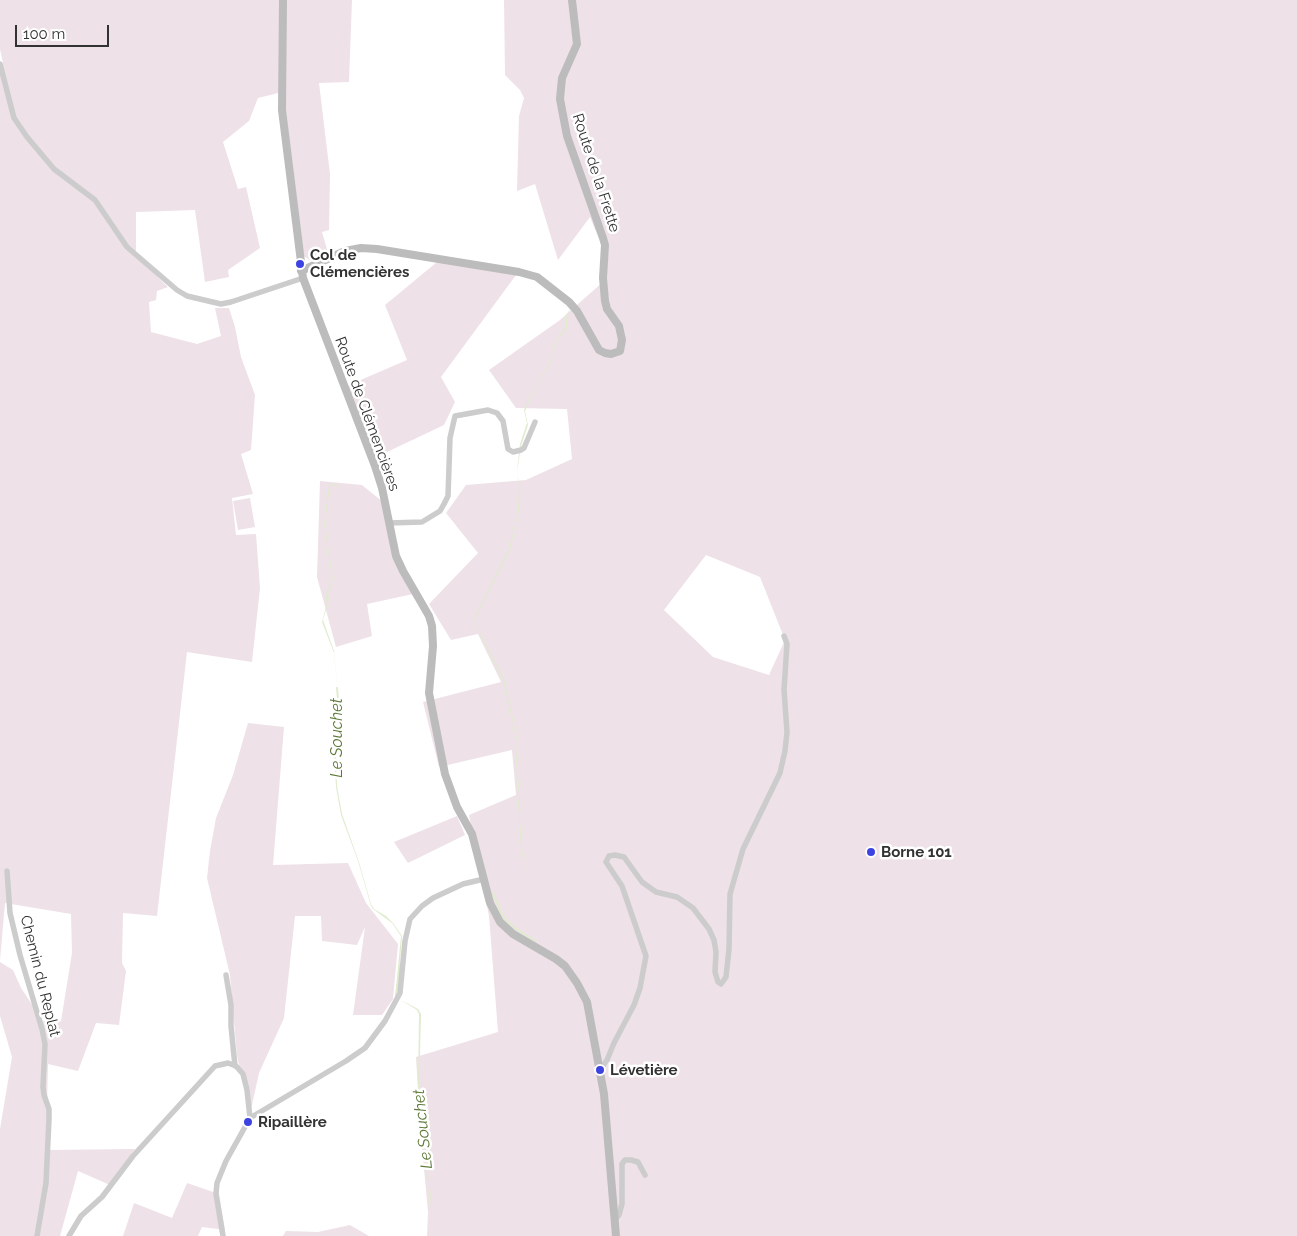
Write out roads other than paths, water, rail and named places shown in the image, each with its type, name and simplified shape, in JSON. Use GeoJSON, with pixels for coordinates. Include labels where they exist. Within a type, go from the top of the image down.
{"type":"FeatureCollection","features":[{"type":"Feature","properties":{"kind":"street","name":"Route de Clémencières"},"geometry":{"type":"LineString","coordinates":[[283,0],[282,110],[302,274],[375,466],[382,488],[393,546],[399,563],[424,605],[430,621],[433,646],[429,693],[431,711],[445,774],[457,807],[472,834],[490,903],[500,922],[513,934],[556,958],[565,966],[577,983],[589,1010],[606,1109],[616,1236]]}},
{"type":"Feature","properties":{"kind":"street","name":"Route de la Frette"},"geometry":{"type":"LineString","coordinates":[[302,274],[345,251],[361,248],[519,272],[537,277],[569,302],[599,350],[605,353],[617,353],[620,351],[622,340],[619,326],[607,309],[605,301],[603,278],[605,244],[567,136],[560,99],[562,78],[577,44],[572,0]]}},
{"type":"Feature","properties":{"kind":"street"},"geometry":{"type":"LineString","coordinates":[[0,66],[9,103],[17,124],[46,160],[95,200],[127,247],[182,294],[221,304],[231,302],[302,274]]}},
{"type":"Feature","properties":{"kind":"street"},"geometry":{"type":"LineString","coordinates":[[388,523],[422,522],[440,511],[448,496],[450,438],[455,416],[488,410],[497,413],[503,421],[508,449],[513,452],[524,448],[535,422]]}},
{"type":"Feature","properties":{"kind":"street"},"geometry":{"type":"LineString","coordinates":[[600,1070],[607,1060],[614,1042],[634,1005],[640,988],[646,956],[622,886],[606,862],[609,856],[624,857],[642,882],[656,892],[677,897],[693,908],[704,922],[714,940],[716,952],[715,972],[718,982],[721,984],[726,977],[729,949],[730,894],[733,880],[743,849],[780,773],[785,751],[787,732],[784,690],[787,644],[784,636]]}},
{"type":"Feature","properties":{"kind":"street","name":"Chemin du Replat"},"geometry":{"type":"LineString","coordinates":[[7,871],[10,913],[45,1044],[43,1087],[49,1109],[49,1126],[46,1183],[37,1236]]}},
{"type":"Feature","properties":{"kind":"street"},"geometry":{"type":"LineString","coordinates":[[223,1236],[216,1194],[217,1183],[226,1161],[250,1118],[365,1048],[386,1021],[400,993],[405,941],[410,919],[422,906],[433,898],[464,884],[484,879]]}},
{"type":"Feature","properties":{"kind":"street"},"geometry":{"type":"LineString","coordinates":[[226,975],[235,1066]]}},
{"type":"Feature","properties":{"kind":"street"},"geometry":{"type":"LineString","coordinates":[[598,1058],[607,1060]]}},
{"type":"Feature","properties":{"kind":"street"},"geometry":{"type":"LineString","coordinates":[[69,1236],[81,1216],[102,1198],[133,1156],[208,1071],[215,1066],[223,1063],[235,1066],[243,1074],[250,1118]]}},
{"type":"Feature","properties":{"kind":"street"},"geometry":{"type":"LineString","coordinates":[[614,1219],[619,1215],[622,1204],[622,1164],[625,1160],[638,1162],[645,1175]]}},
{"type":"Feature","properties":{"kind":"waterway","name":"Le Souchet"},"geometry":{"type":"LineString","coordinates":[[337,688],[339,710]]}},
{"type":"Feature","properties":{"kind":"waterway"},"geometry":{"type":"LineString","coordinates":[[493,893],[501,913],[507,921],[535,941]]}},
{"type":"Feature","properties":{"kind":"waterway","name":"Le Souchet"},"geometry":{"type":"LineString","coordinates":[[396,996],[400,966]]}},
{"type":"Feature","properties":{"kind":"place","name":"Col de Clémencières"},"geometry":{"type":"Point","coordinates":[300,264]}},
{"type":"Feature","properties":{"kind":"place","name":"Borne 101"},"geometry":{"type":"Point","coordinates":[871,852]}},
{"type":"Feature","properties":{"kind":"place","name":"Lévetière"},"geometry":{"type":"Point","coordinates":[600,1070]}},
{"type":"Feature","properties":{"kind":"place","name":"Ripaillère"},"geometry":{"type":"Point","coordinates":[248,1122]}}]}
